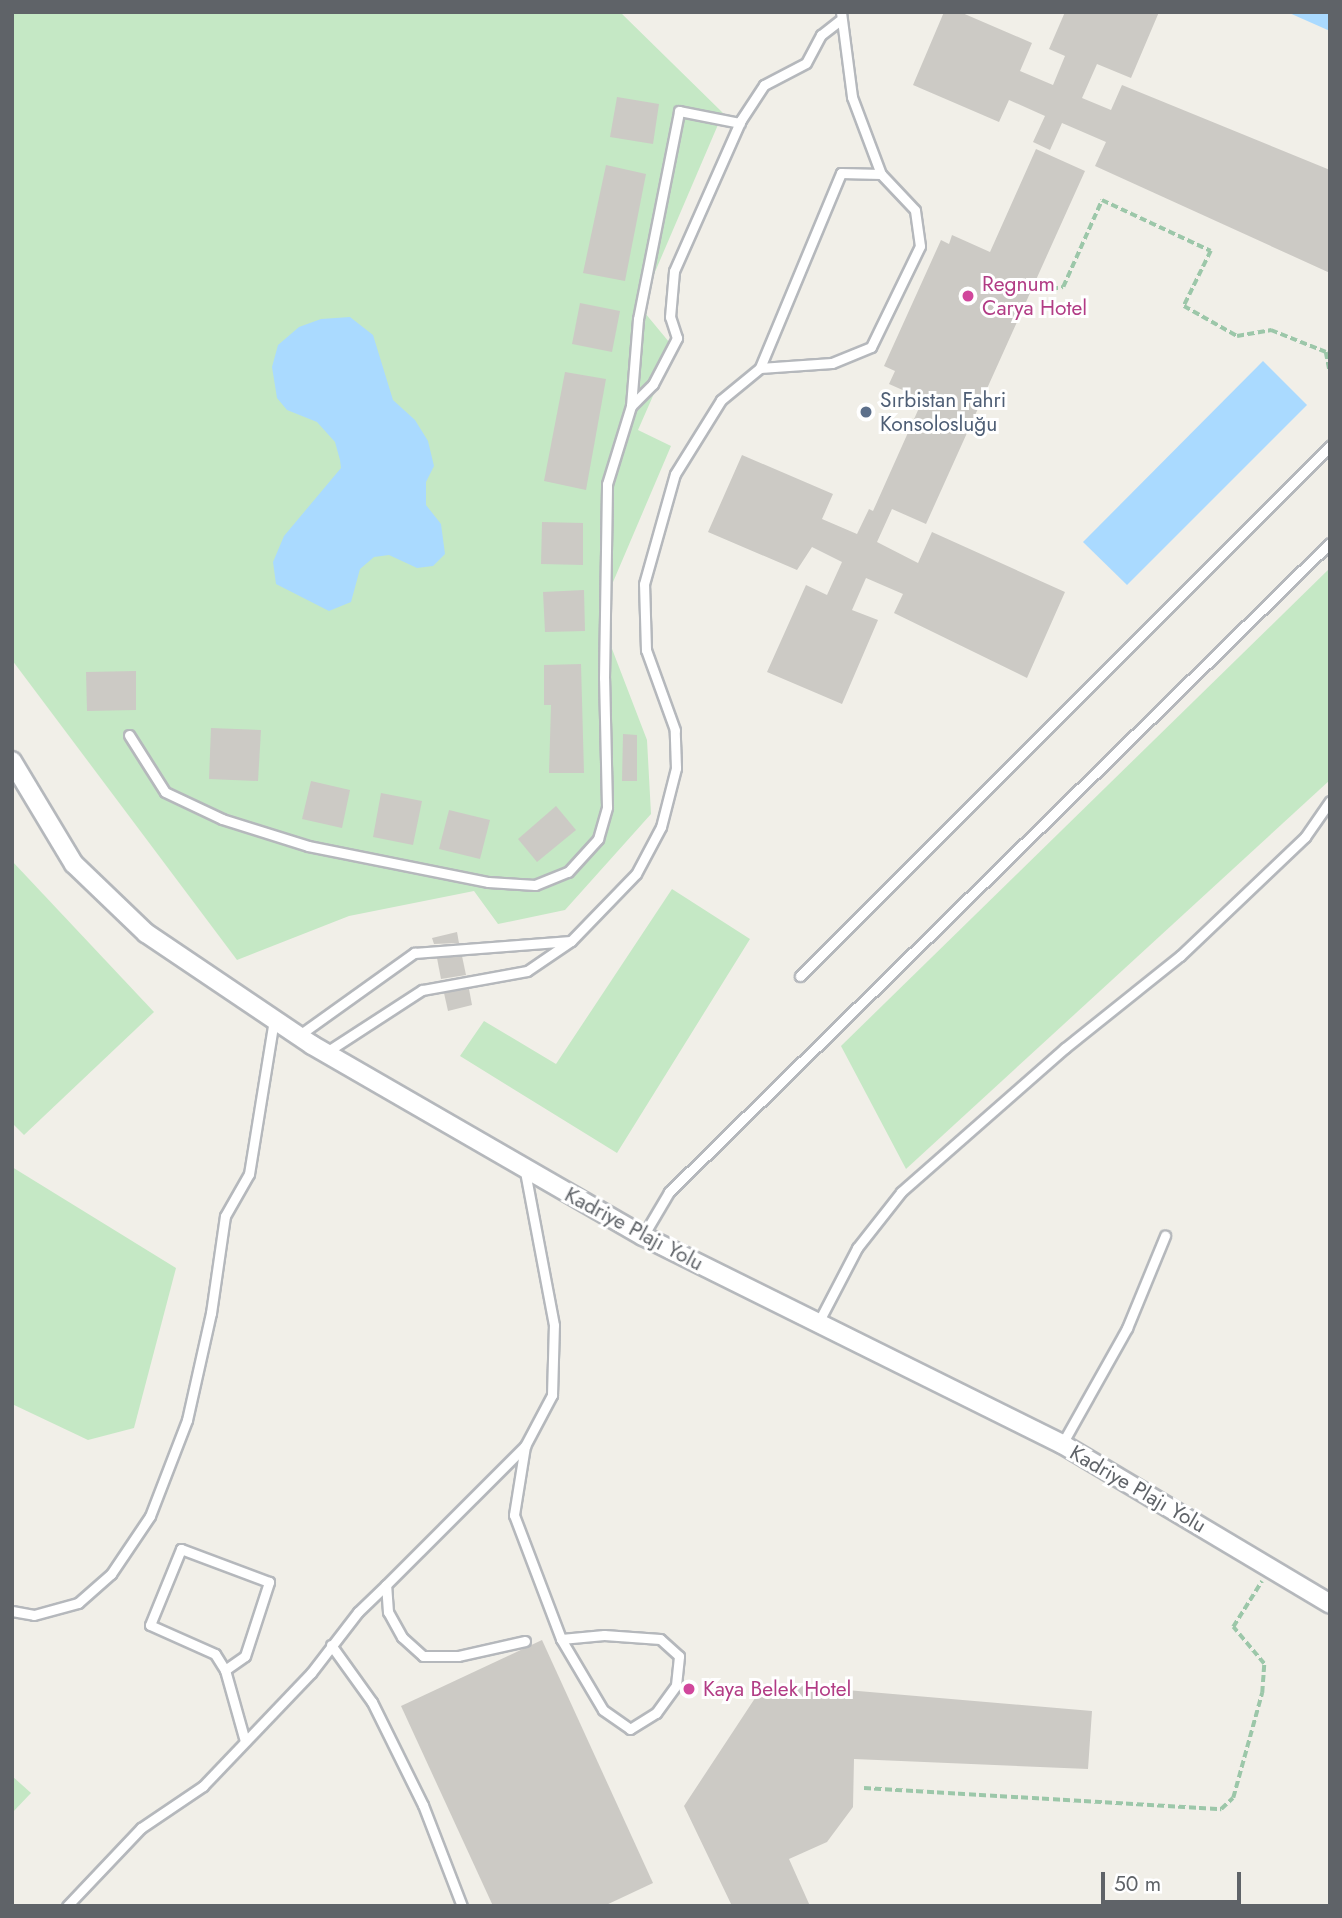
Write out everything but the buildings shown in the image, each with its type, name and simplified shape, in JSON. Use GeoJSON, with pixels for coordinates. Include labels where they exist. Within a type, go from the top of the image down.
{"type":"FeatureCollection","features":[{"type":"Feature","properties":{"kind":"street","name":"Kadriye Plajı Yolu"},"geometry":{"type":"LineString","coordinates":[[12,761],[74,864],[146,933],[298,1036],[526,1171],[643,1236],[1062,1444],[1330,1604]]}},
{"type":"Feature","properties":{"kind":"lane"},"geometry":{"type":"LineString","coordinates":[[631,406],[653,384],[677,338],[670,317],[674,271],[740,123],[764,85],[806,63],[821,35],[840,17]]}},
{"type":"Feature","properties":{"kind":"lane"},"geometry":{"type":"LineString","coordinates":[[760,368],[832,363],[871,347],[920,246],[915,210],[881,174],[852,97],[840,17]]}},
{"type":"Feature","properties":{"kind":"lane"},"geometry":{"type":"LineString","coordinates":[[129,734],[165,792],[234,823],[307,846],[488,882],[534,885],[568,872],[598,839],[607,807],[604,536],[607,484],[631,406],[638,319],[679,111],[740,123]]}},
{"type":"Feature","properties":{"kind":"lane"},"geometry":{"type":"LineString","coordinates":[[325,1053],[422,990],[527,971],[571,941],[636,874],[661,827],[676,768],[675,730],[646,650],[644,583],[675,474],[721,400],[760,368],[841,173],[881,174]]}},
{"type":"Feature","properties":{"kind":"lane"},"geometry":{"type":"LineString","coordinates":[[800,976],[1330,446]]}},
{"type":"Feature","properties":{"kind":"lane"},"geometry":{"type":"LineString","coordinates":[[643,1236],[669,1192],[1330,542]]}},
{"type":"Feature","properties":{"kind":"lane"},"geometry":{"type":"LineString","coordinates":[[818,1323],[857,1248],[901,1192],[1065,1048],[1180,956],[1305,837],[1330,801]]}},
{"type":"Feature","properties":{"kind":"lane"},"geometry":{"type":"LineString","coordinates":[[298,1036],[414,953],[571,941]]}},
{"type":"Feature","properties":{"kind":"lane"},"geometry":{"type":"LineString","coordinates":[[12,1611],[34,1615],[78,1603],[111,1574],[150,1516],[187,1420],[211,1313],[225,1216],[249,1174],[274,1020]]}},
{"type":"Feature","properties":{"kind":"lane"},"geometry":{"type":"LineString","coordinates":[[67,1906],[141,1828],[203,1786],[311,1673],[331,1645],[386,1585],[525,1446],[552,1395],[554,1325],[526,1171]]}},
{"type":"Feature","properties":{"kind":"lane"},"geometry":{"type":"LineString","coordinates":[[1062,1444],[1127,1328],[1165,1236]]}},
{"type":"Feature","properties":{"kind":"lane"},"geometry":{"type":"LineString","coordinates":[[525,1446],[514,1515],[561,1639],[603,1710],[630,1728],[656,1713],[676,1685],[679,1656],[660,1639],[604,1635],[561,1639]]}},
{"type":"Feature","properties":{"kind":"lane"},"geometry":{"type":"LineString","coordinates":[[225,1670],[245,1656],[269,1582],[181,1549],[150,1625],[215,1654],[225,1670],[245,1741]]}},
{"type":"Feature","properties":{"kind":"lane"},"geometry":{"type":"LineString","coordinates":[[386,1585],[388,1612],[402,1637],[423,1656],[458,1656],[525,1642]]}},
{"type":"Feature","properties":{"kind":"lane"},"geometry":{"type":"LineString","coordinates":[[331,1645],[372,1702],[423,1805],[462,1906]]}},
{"type":"Feature","properties":{"kind":"path"},"geometry":{"type":"LineString","coordinates":[[1051,289],[1063,287],[1102,200],[1211,251],[1184,306],[1237,337],[1270,330],[1326,352],[1330,372]]}},
{"type":"Feature","properties":{"kind":"path"},"geometry":{"type":"LineString","coordinates":[[864,1788],[1221,1809],[1233,1798],[1262,1693],[1264,1664],[1233,1628],[1271,1567]]}},
{"type":"Feature","properties":{"kind":"green space"},"geometry":{"type":"Polygon","coordinates":[[[12,12],[620,12],[723,113],[640,307],[674,348],[638,430],[671,446],[599,615],[647,740],[651,814],[565,910],[498,924],[474,891],[349,916],[237,960],[12,660],[12,12]]]}},
{"type":"Feature","properties":{"kind":"green space"},"geometry":{"type":"Polygon","coordinates":[[[1330,568],[1330,780],[906,1169],[841,1046],[1330,568]]]}},
{"type":"Feature","properties":{"kind":"green space"},"geometry":{"type":"Polygon","coordinates":[[[12,861],[154,1012],[24,1135],[12,1123],[12,861]]]}},
{"type":"Feature","properties":{"kind":"green space"},"geometry":{"type":"Polygon","coordinates":[[[672,889],[750,939],[617,1153],[460,1056],[484,1021],[556,1064],[672,889]]]}},
{"type":"Feature","properties":{"kind":"green space"},"geometry":{"type":"Polygon","coordinates":[[[12,1167],[176,1268],[134,1428],[88,1440],[12,1404],[12,1167]]]}},
{"type":"Feature","properties":{"kind":"green space"},"geometry":{"type":"Polygon","coordinates":[[[12,1776],[31,1793],[12,1813],[12,1776]]]}},
{"type":"Feature","properties":{"kind":"water"},"geometry":{"type":"Polygon","coordinates":[[[1287,12],[1330,12],[1330,31],[1287,12]]]}},
{"type":"Feature","properties":{"kind":"water"},"geometry":{"type":"Polygon","coordinates":[[[350,317],[373,335],[393,400],[415,420],[428,441],[434,466],[426,482],[426,505],[441,524],[445,554],[433,566],[417,568],[389,555],[374,557],[360,569],[351,602],[329,611],[276,584],[273,562],[284,536],[341,468],[335,442],[317,422],[287,410],[277,398],[272,367],[278,345],[299,327],[321,319],[350,317]]]}},
{"type":"Feature","properties":{"kind":"water"},"geometry":{"type":"Polygon","coordinates":[[[1263,361],[1307,405],[1127,585],[1083,542],[1263,361]]]}},
{"type":"Feature","properties":{"kind":"place","name":"Regnum Carya Hotel"},"geometry":{"type":"Point","coordinates":[968,296]}},
{"type":"Feature","properties":{"kind":"place","name":"Sırbistan Fahri Konsolosluğu"},"geometry":{"type":"Point","coordinates":[866,412]}},
{"type":"Feature","properties":{"kind":"place","name":"Kaya Belek Hotel"},"geometry":{"type":"Point","coordinates":[689,1689]}}]}
